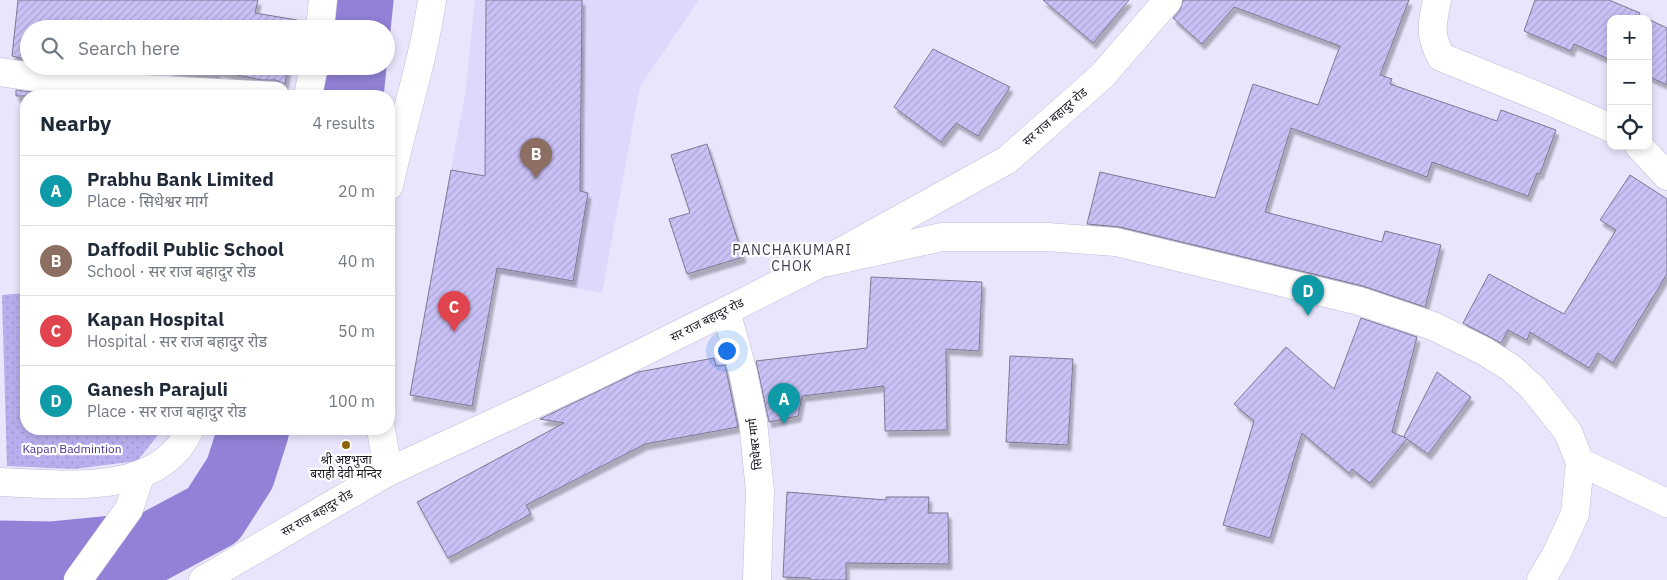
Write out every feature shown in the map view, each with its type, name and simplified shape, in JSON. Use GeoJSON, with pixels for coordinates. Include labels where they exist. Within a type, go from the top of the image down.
{"type":"FeatureCollection","features":[{"type":"Feature","properties":{"kind":"street"},"geometry":{"type":"LineString","coordinates":[[321,20],[323,0]]}},
{"type":"Feature","properties":{"kind":"street"},"geometry":{"type":"LineString","coordinates":[[395,159],[416,76],[432,0]]}},
{"type":"Feature","properties":{"kind":"street","name":"सर राज बहादुर रोड"},"geometry":{"type":"LineString","coordinates":[[203,580],[388,472],[595,376],[726,311],[817,264],[1007,160],[1102,76],[1168,0]]}},
{"type":"Feature","properties":{"kind":"street"},"geometry":{"type":"LineString","coordinates":[[1437,0],[1432,37],[1441,57],[1607,126]]}},
{"type":"Feature","properties":{"kind":"street"},"geometry":{"type":"LineString","coordinates":[[0,72],[20,75]]}},
{"type":"Feature","properties":{"kind":"street"},"geometry":{"type":"LineString","coordinates":[[21,75],[106,87],[162,90]]}},
{"type":"Feature","properties":{"kind":"street"},"geometry":{"type":"LineString","coordinates":[[309,90],[312,75]]}},
{"type":"Feature","properties":{"kind":"street"},"geometry":{"type":"LineString","coordinates":[[1643,150],[1667,176]]}},
{"type":"Feature","properties":{"kind":"street"},"geometry":{"type":"LineString","coordinates":[[817,264],[942,237],[1047,237],[1116,242],[1359,301],[1433,326],[1484,351],[1511,368],[1534,388],[1568,432],[1580,462],[1574,514],[1556,555],[1541,580]]}},
{"type":"Feature","properties":{"kind":"street","name":"सिधेश्वर मार्ग"},"geometry":{"type":"LineString","coordinates":[[726,311],[743,372],[753,421],[760,491],[756,580]]}},
{"type":"Feature","properties":{"kind":"street"},"geometry":{"type":"LineString","coordinates":[[0,482],[73,485],[112,482],[141,474],[160,466],[178,450],[187,435]]}},
{"type":"Feature","properties":{"kind":"street"},"geometry":{"type":"LineString","coordinates":[[382,435],[388,472]]}},
{"type":"Feature","properties":{"kind":"street"},"geometry":{"type":"LineString","coordinates":[[1580,462],[1667,503]]}},
{"type":"Feature","properties":{"kind":"street"},"geometry":{"type":"LineString","coordinates":[[78,580],[129,509],[141,474]]}},
{"type":"Feature","properties":{"kind":"shaded area"},"geometry":{"type":"Polygon","coordinates":[[[475,0],[699,0],[640,86],[602,293],[433,262],[465,96],[475,0]]]}},
{"type":"Feature","properties":{"kind":"green space","name":"Kapan Badmintion"},"geometry":{"type":"Polygon","coordinates":[[[20,294],[20,435],[158,435],[137,461],[74,469],[7,466],[2,295],[20,294]]]}},
{"type":"Feature","properties":{"kind":"building"},"geometry":{"type":"Polygon","coordinates":[[[18,0],[258,0],[255,13],[297,20],[20,20],[20,58],[12,56],[18,0]]]}},
{"type":"Feature","properties":{"kind":"building"},"geometry":{"type":"Polygon","coordinates":[[[486,0],[582,0],[580,191],[588,193],[573,281],[497,268],[472,406],[410,395],[451,170],[485,176],[486,0]]]}},
{"type":"Feature","properties":{"kind":"building"},"geometry":{"type":"Polygon","coordinates":[[[1043,0],[1129,0],[1093,43],[1043,0]]]}},
{"type":"Feature","properties":{"kind":"building"},"geometry":{"type":"Polygon","coordinates":[[[1183,0],[1409,0],[1380,75],[1392,79],[1390,84],[1497,121],[1501,110],[1556,130],[1540,174],[1537,173],[1528,196],[1432,162],[1427,177],[1291,128],[1265,212],[1382,242],[1385,231],[1441,245],[1425,307],[1363,286],[1120,227],[1087,224],[1100,172],[1215,198],[1253,84],[1318,105],[1340,46],[1234,7],[1202,44],[1173,18],[1180,10],[1183,0]]]}},
{"type":"Feature","properties":{"kind":"building"},"geometry":{"type":"Polygon","coordinates":[[[1535,0],[1609,0],[1640,13],[1639,15],[1607,15],[1607,58],[1574,44],[1571,51],[1524,31],[1535,0]]]}},
{"type":"Feature","properties":{"kind":"building"},"geometry":{"type":"Polygon","coordinates":[[[1652,21],[1667,28],[1667,85],[1652,78],[1652,21]]]}},
{"type":"Feature","properties":{"kind":"building"},"geometry":{"type":"Polygon","coordinates":[[[933,49],[1010,87],[978,136],[956,123],[941,142],[894,107],[933,49]]]}},
{"type":"Feature","properties":{"kind":"building"},"geometry":{"type":"Polygon","coordinates":[[[237,75],[286,75],[285,84],[276,80],[262,80],[237,75]]]}},
{"type":"Feature","properties":{"kind":"building"},"geometry":{"type":"Polygon","coordinates":[[[16,90],[20,91],[20,96],[16,96],[16,90]]]}},
{"type":"Feature","properties":{"kind":"building"},"geometry":{"type":"Polygon","coordinates":[[[707,144],[743,257],[687,274],[669,219],[690,213],[671,155],[707,144]]]}},
{"type":"Feature","properties":{"kind":"building"},"geometry":{"type":"Polygon","coordinates":[[[1630,175],[1667,199],[1667,274],[1613,363],[1598,353],[1589,368],[1530,332],[1527,340],[1508,330],[1501,343],[1463,323],[1489,274],[1564,314],[1616,230],[1600,220],[1630,175]]]}},
{"type":"Feature","properties":{"kind":"building"},"geometry":{"type":"Polygon","coordinates":[[[871,277],[982,282],[979,351],[946,349],[947,430],[885,431],[884,386],[802,396],[798,416],[769,422],[756,361],[867,348],[871,277]]]}},
{"type":"Feature","properties":{"kind":"building"},"geometry":{"type":"Polygon","coordinates":[[[1361,318],[1417,337],[1392,432],[1406,438],[1404,436],[1437,372],[1471,397],[1428,454],[1407,439],[1370,483],[1352,469],[1349,473],[1302,433],[1270,538],[1223,525],[1254,421],[1234,404],[1286,347],[1334,389],[1361,318]]]}},
{"type":"Feature","properties":{"kind":"building"},"geometry":{"type":"Polygon","coordinates":[[[1010,356],[1073,359],[1068,445],[1006,442],[1010,356]]]}},
{"type":"Feature","properties":{"kind":"building"},"geometry":{"type":"Polygon","coordinates":[[[714,358],[716,366],[725,365],[738,427],[645,444],[526,505],[531,514],[448,558],[417,502],[564,423],[540,419],[638,372],[714,358]]]}},
{"type":"Feature","properties":{"kind":"building"},"geometry":{"type":"Polygon","coordinates":[[[787,492],[886,500],[886,497],[929,497],[928,513],[948,513],[949,564],[846,563],[846,580],[810,580],[810,578],[783,577],[787,492]]]}},
{"type":"Feature","properties":{"kind":"waterway"},"geometry":{"type":"LineString","coordinates":[[356,20],[358,0]]}},
{"type":"Feature","properties":{"kind":"waterway"},"geometry":{"type":"LineString","coordinates":[[349,90],[350,75]]}},
{"type":"Feature","properties":{"kind":"waterway"},"geometry":{"type":"LineString","coordinates":[[0,556],[51,557],[153,547],[213,515],[240,473],[252,435]]}},
{"type":"Feature","properties":{"kind":"place","name":"Daffodil Public School"},"geometry":{"type":"Point","coordinates":[536,179]}},
{"type":"Feature","properties":{"kind":"place","name":"Ganesh Parajuli"},"geometry":{"type":"Point","coordinates":[1308,316]}},
{"type":"Feature","properties":{"kind":"place","name":"Kapan Hospital"},"geometry":{"type":"Point","coordinates":[454,332]}},
{"type":"Feature","properties":{"kind":"place","name":"Prabhu Bank Limited"},"geometry":{"type":"Point","coordinates":[784,424]}},
{"type":"Feature","properties":{"kind":"place","name":"श्री अष्टभुजा बराही देवी मन्दिर"},"geometry":{"type":"Point","coordinates":[346,445]}},
{"type":"Feature","properties":{"kind":"district","name":"PANCHAKUMARI CHOK"},"geometry":{"type":"Point","coordinates":[792,258]}}]}
